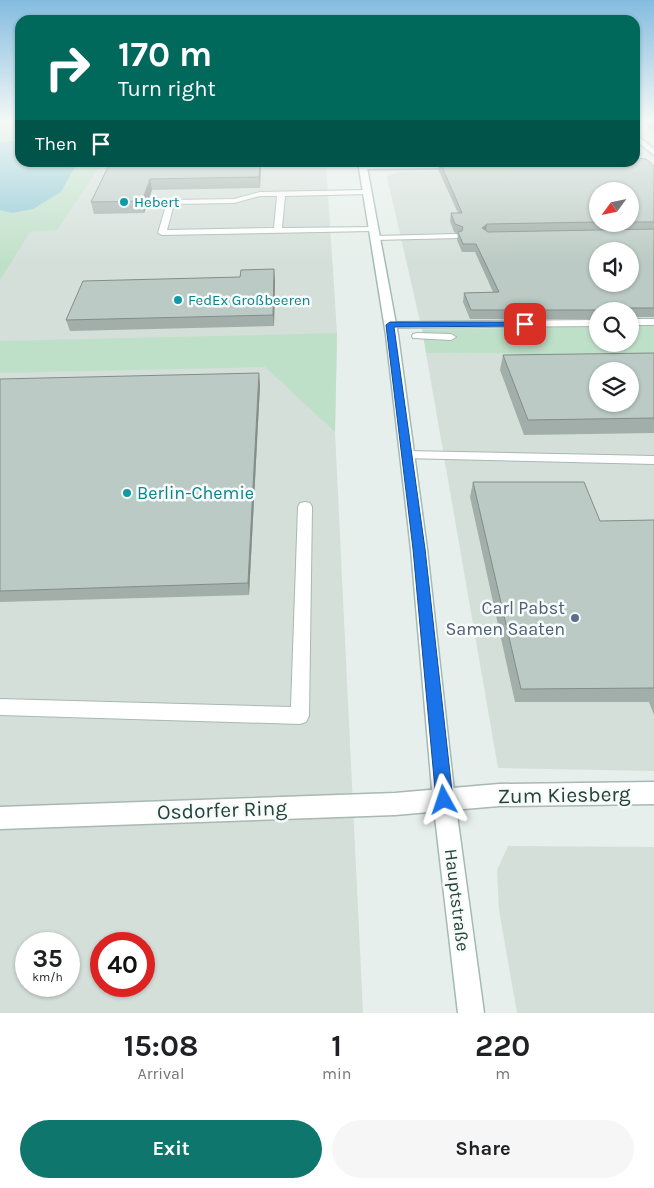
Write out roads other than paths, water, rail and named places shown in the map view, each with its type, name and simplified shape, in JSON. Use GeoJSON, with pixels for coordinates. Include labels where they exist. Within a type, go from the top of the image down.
{"type":"FeatureCollection","features":[{"type":"Feature","properties":{"kind":"street","name":"Hauptstraße"},"geometry":{"type":"LineString","coordinates":[[364,169],[390,325],[419,549],[444,800],[471,1013]]}},
{"type":"Feature","properties":{"kind":"street","name":"Zum Kiesberg"},"geometry":{"type":"LineString","coordinates":[[444,800],[499,795],[654,794]]}},
{"type":"Feature","properties":{"kind":"street","name":"Osdorfer Ring"},"geometry":{"type":"LineString","coordinates":[[0,818],[395,804],[444,800]]}},
{"type":"Feature","properties":{"kind":"lane"},"geometry":{"type":"LineString","coordinates":[[367,192],[260,194],[234,201],[171,202],[162,234],[278,231],[456,236]]}},
{"type":"Feature","properties":{"kind":"lane"},"geometry":{"type":"LineString","coordinates":[[278,231],[281,194]]}},
{"type":"Feature","properties":{"kind":"lane"},"geometry":{"type":"LineString","coordinates":[[639,322],[654,322]]}},
{"type":"Feature","properties":{"kind":"lane"},"geometry":{"type":"LineString","coordinates":[[390,325],[589,323]]}},
{"type":"Feature","properties":{"kind":"lane"},"geometry":{"type":"LineString","coordinates":[[417,336],[450,337]]}},
{"type":"Feature","properties":{"kind":"lane"},"geometry":{"type":"LineString","coordinates":[[407,456],[654,460]]}},
{"type":"Feature","properties":{"kind":"lane"},"geometry":{"type":"LineString","coordinates":[[0,707],[300,716],[304,507]]}},
{"type":"Feature","properties":{"kind":"water"},"geometry":{"type":"Polygon","coordinates":[[[0,169],[74,169],[61,192],[33,209],[12,213],[0,210],[0,169]]]}},
{"type":"Feature","properties":{"kind":"place","name":"Hebert"},"geometry":{"type":"Point","coordinates":[124,202]}},
{"type":"Feature","properties":{"kind":"place","name":"FedEx Großbeeren"},"geometry":{"type":"Point","coordinates":[178,300]}},
{"type":"Feature","properties":{"kind":"place","name":"Berlin-Chemie"},"geometry":{"type":"Point","coordinates":[127,493]}},
{"type":"Feature","properties":{"kind":"place","name":"Carl Pabst Samen Saaten"},"geometry":{"type":"Point","coordinates":[575,618]}}]}
